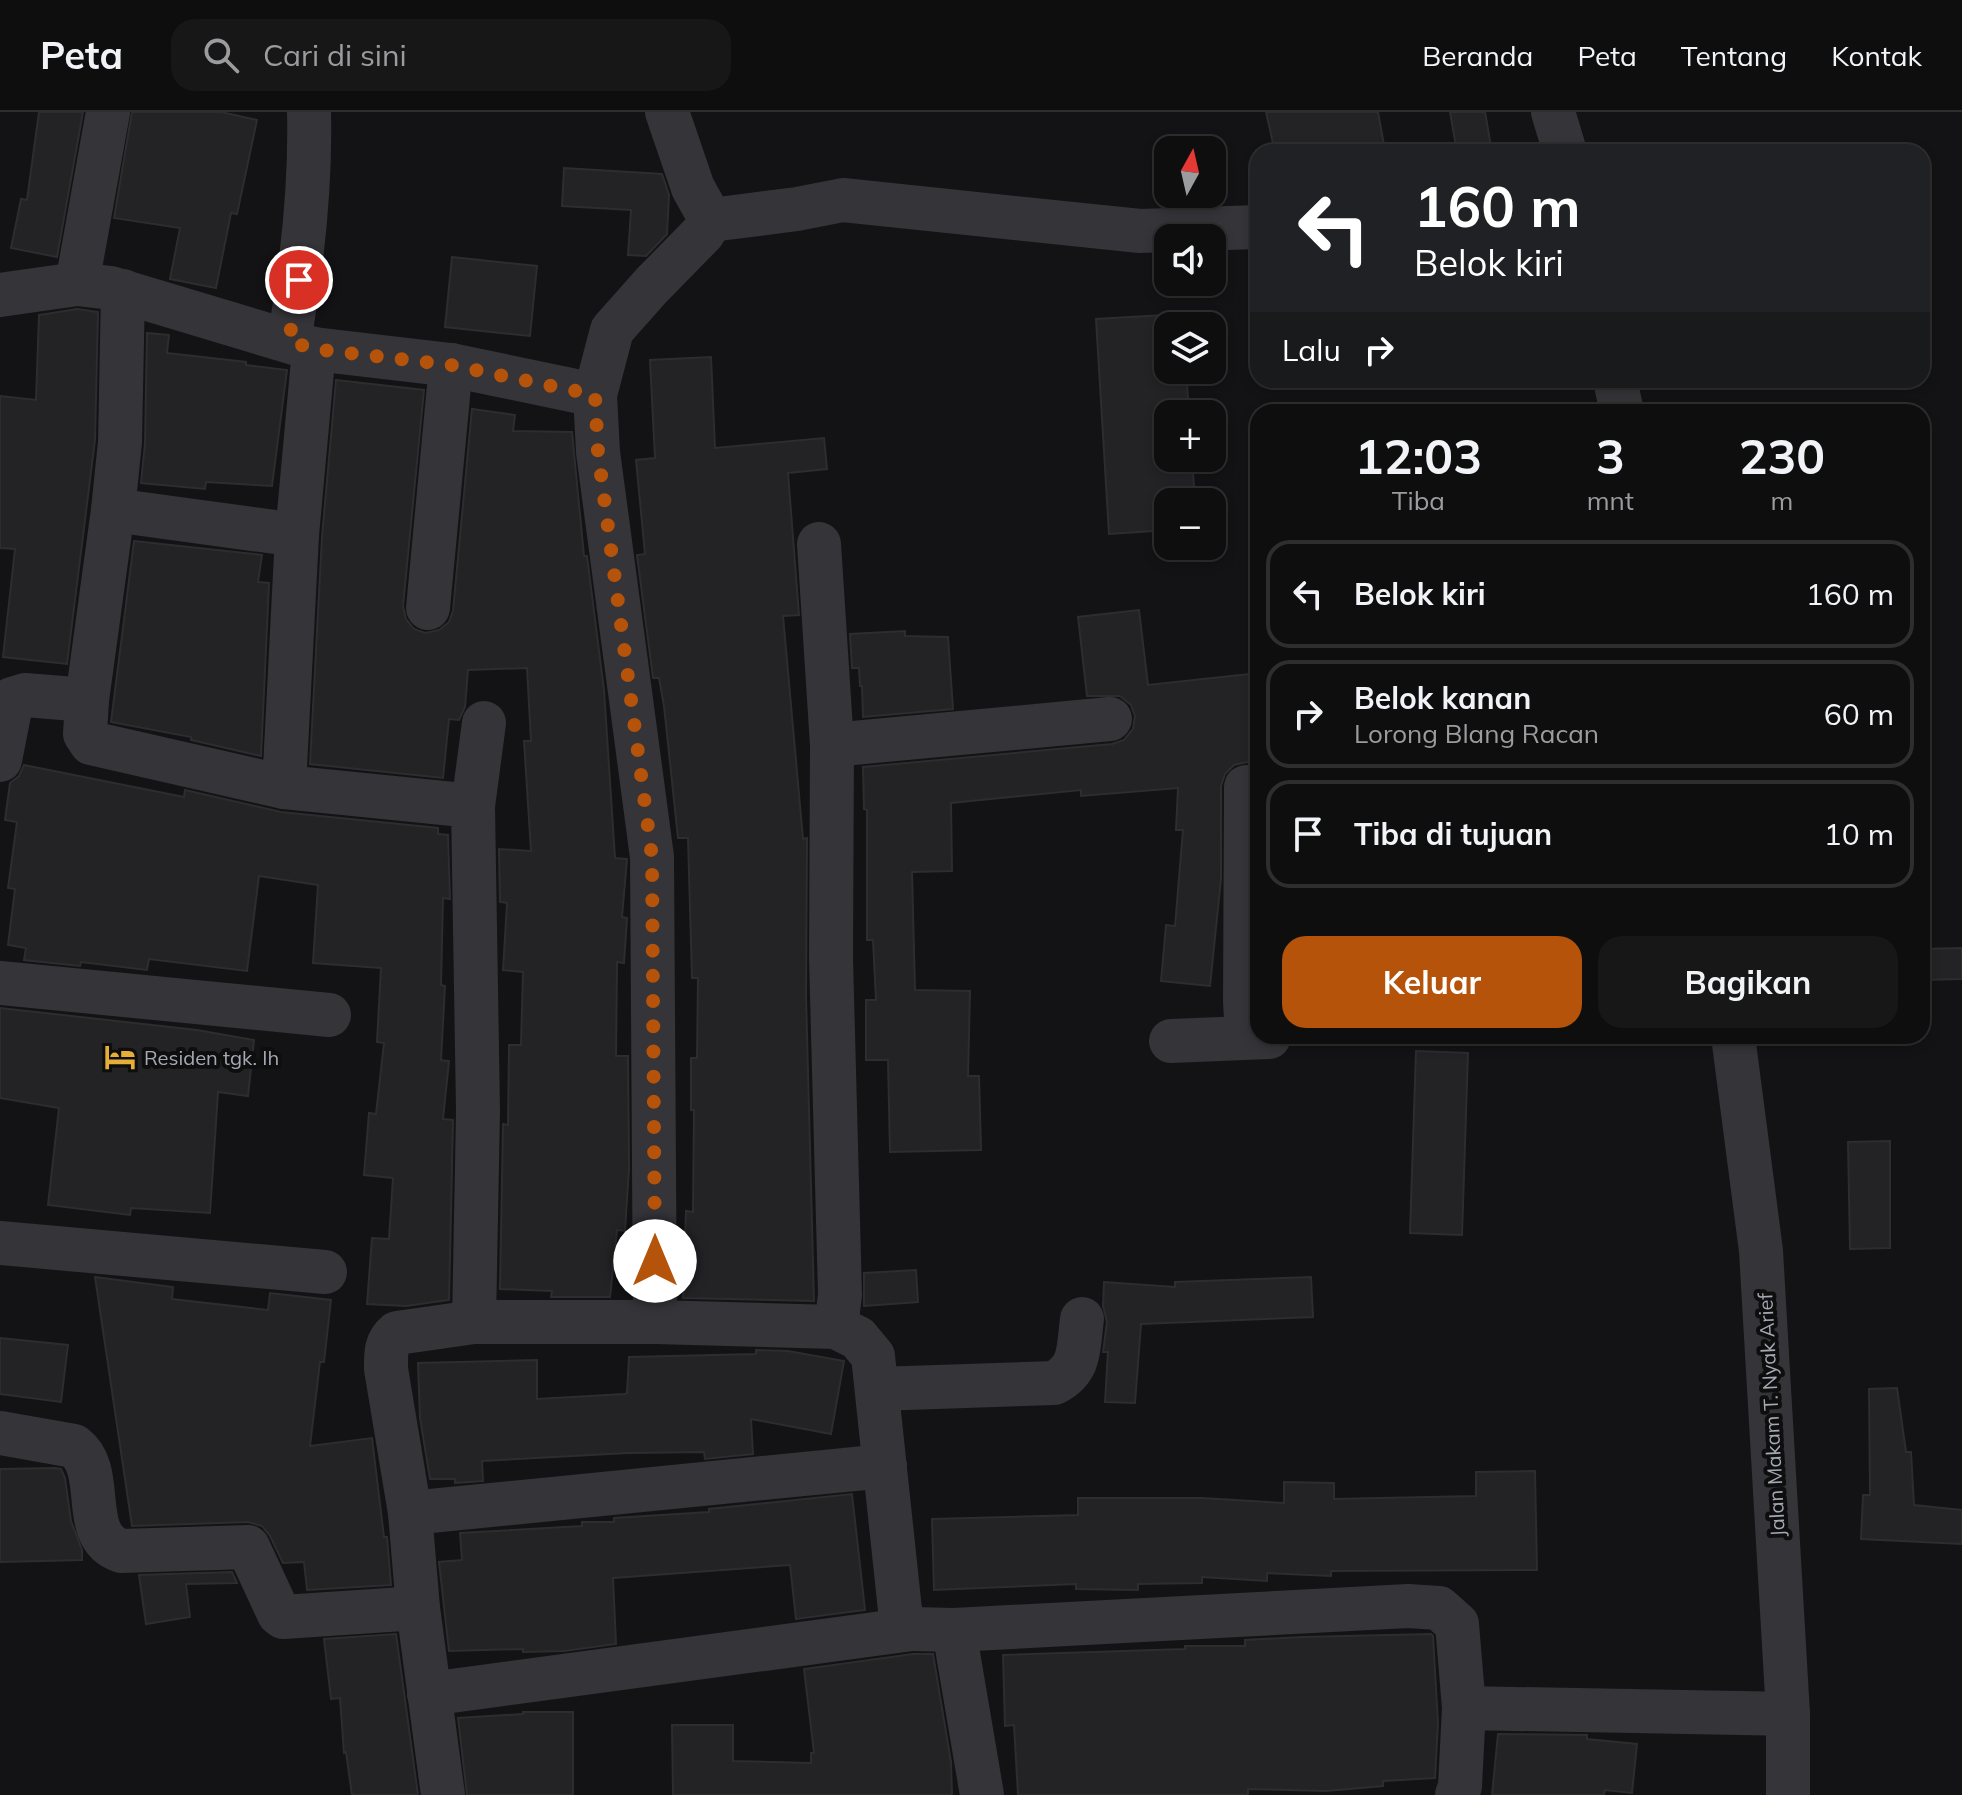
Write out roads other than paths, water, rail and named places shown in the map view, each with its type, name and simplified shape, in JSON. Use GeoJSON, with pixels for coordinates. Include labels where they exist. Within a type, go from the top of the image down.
{"type":"FeatureCollection","features":[{"type":"Feature","properties":{"kind":"street"},"geometry":{"type":"LineString","coordinates":[[77,284],[108,112]]}},
{"type":"Feature","properties":{"kind":"street"},"geometry":{"type":"LineString","coordinates":[[284,787],[297,535],[302,345],[299,280],[309,181],[309,112]]}},
{"type":"Feature","properties":{"kind":"street"},"geometry":{"type":"LineString","coordinates":[[667,112],[693,188],[711,220]]}},
{"type":"Feature","properties":{"kind":"street"},"geometry":{"type":"LineString","coordinates":[[1553,112],[1563,144]]}},
{"type":"Feature","properties":{"kind":"street"},"geometry":{"type":"LineString","coordinates":[[711,220],[843,200],[1140,231],[1250,227]]}},
{"type":"Feature","properties":{"kind":"street"},"geometry":{"type":"LineString","coordinates":[[655,1322],[652,857],[598,452],[595,395],[612,330],[703,233],[711,220]]}},
{"type":"Feature","properties":{"kind":"street"},"geometry":{"type":"LineString","coordinates":[[0,295],[77,284],[123,291],[302,345],[451,365],[595,395]]}},
{"type":"Feature","properties":{"kind":"street"},"geometry":{"type":"LineString","coordinates":[[123,291],[120,442],[87,700],[85,734],[91,743],[284,787],[473,806]]}},
{"type":"Feature","properties":{"kind":"street"},"geometry":{"type":"LineString","coordinates":[[428,608],[451,365]]}},
{"type":"Feature","properties":{"kind":"street"},"geometry":{"type":"LineString","coordinates":[[113,510],[297,535]]}},
{"type":"Feature","properties":{"kind":"street"},"geometry":{"type":"LineString","coordinates":[[819,544],[832,745],[831,958],[840,1295],[836,1327]]}},
{"type":"Feature","properties":{"kind":"street"},"geometry":{"type":"LineString","coordinates":[[0,760],[12,699],[25,695],[87,700]]}},
{"type":"Feature","properties":{"kind":"street"},"geometry":{"type":"LineString","coordinates":[[832,745],[1110,719]]}},
{"type":"Feature","properties":{"kind":"street"},"geometry":{"type":"LineString","coordinates":[[474,1322],[478,1111],[473,806],[484,723]]}},
{"type":"Feature","properties":{"kind":"street"},"geometry":{"type":"LineString","coordinates":[[1246,787],[1245,1001],[1246,1019],[1250,1022]]}},
{"type":"Feature","properties":{"kind":"street"},"geometry":{"type":"LineString","coordinates":[[0,983],[329,1015]]}},
{"type":"Feature","properties":{"kind":"street"},"geometry":{"type":"LineString","coordinates":[[1171,1041],[1250,1036]]}},
{"type":"Feature","properties":{"kind":"street","name":"Jalan Makam T. Nyak Arief"},"geometry":{"type":"LineString","coordinates":[[1734,1044],[1761,1251],[1788,1714],[1788,1795]]}},
{"type":"Feature","properties":{"kind":"street"},"geometry":{"type":"LineString","coordinates":[[0,1243],[325,1272]]}},
{"type":"Feature","properties":{"kind":"street"},"geometry":{"type":"LineString","coordinates":[[877,1389],[1054,1383],[1065,1378],[1075,1366],[1082,1319]]}},
{"type":"Feature","properties":{"kind":"street"},"geometry":{"type":"LineString","coordinates":[[443,1795],[418,1608],[410,1513],[386,1369],[387,1348],[397,1333],[474,1322],[655,1322],[836,1327],[848,1331],[866,1345],[873,1356],[900,1610],[904,1622],[933,1630]]}},
{"type":"Feature","properties":{"kind":"street"},"geometry":{"type":"LineString","coordinates":[[0,1433],[74,1446],[81,1452],[91,1472],[98,1533],[111,1548],[121,1551],[248,1547],[283,1617],[418,1608]]}},
{"type":"Feature","properties":{"kind":"street"},"geometry":{"type":"LineString","coordinates":[[410,1513],[885,1466]]}},
{"type":"Feature","properties":{"kind":"street"},"geometry":{"type":"LineString","coordinates":[[429,1694],[933,1630],[1408,1606],[1439,1608],[1457,1624],[1464,1708],[1457,1795]]}},
{"type":"Feature","properties":{"kind":"street"},"geometry":{"type":"LineString","coordinates":[[933,1630],[982,1795]]}},
{"type":"Feature","properties":{"kind":"street"},"geometry":{"type":"LineString","coordinates":[[1464,1708],[1788,1714]]}},
{"type":"Feature","properties":{"kind":"place","name":"Residen tgk. Ih"},"geometry":{"type":"Point","coordinates":[120,1057]}}]}
